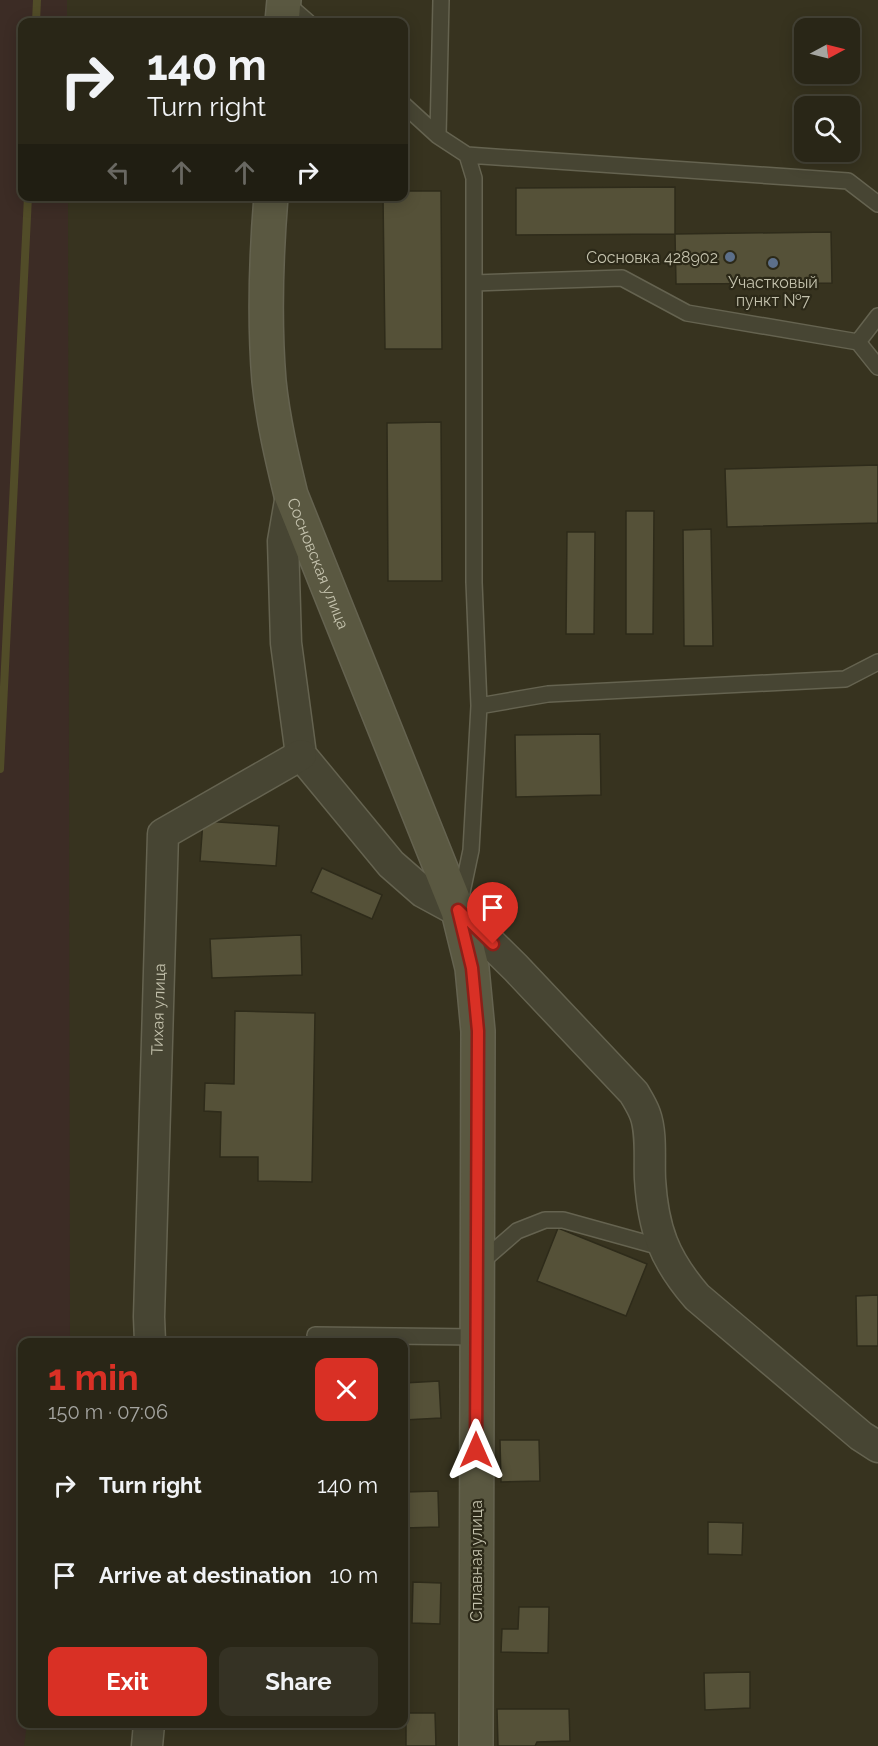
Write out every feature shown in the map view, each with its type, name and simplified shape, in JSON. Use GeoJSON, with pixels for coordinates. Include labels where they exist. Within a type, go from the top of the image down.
{"type":"FeatureCollection","features":[{"type":"Feature","properties":{"kind":"street","name":"Сосновская улица"},"geometry":{"type":"LineString","coordinates":[[271,201],[266,315],[270,383],[278,440],[291,495],[458,910]]}},
{"type":"Feature","properties":{"kind":"street"},"geometry":{"type":"LineString","coordinates":[[291,495],[283,541],[286,643],[301,755],[391,864],[423,892],[458,910],[634,1093],[645,1115],[648,1132],[650,1181],[656,1225],[677,1274],[697,1297],[861,1436],[878,1447]]}},
{"type":"Feature","properties":{"kind":"street","name":"Тихая улица"},"geometry":{"type":"LineString","coordinates":[[150,1338],[163,834],[301,755]]}},
{"type":"Feature","properties":{"kind":"street","name":"Сплавная улица"},"geometry":{"type":"LineString","coordinates":[[458,910],[472,968],[478,1031],[476,1746]]}},
{"type":"Feature","properties":{"kind":"street"},"geometry":{"type":"LineString","coordinates":[[147,1746],[149,1728]]}},
{"type":"Feature","properties":{"kind":"lane"},"geometry":{"type":"LineString","coordinates":[[438,135],[441,0]]}},
{"type":"Feature","properties":{"kind":"lane"},"geometry":{"type":"LineString","coordinates":[[283,8],[301,18]]}},
{"type":"Feature","properties":{"kind":"lane"},"geometry":{"type":"LineString","coordinates":[[408,109],[438,135],[467,155],[848,181],[878,204]]}},
{"type":"Feature","properties":{"kind":"lane"},"geometry":{"type":"LineString","coordinates":[[458,910],[471,850],[479,706],[474,582],[474,178],[467,155]]}},
{"type":"Feature","properties":{"kind":"lane"},"geometry":{"type":"LineString","coordinates":[[474,283],[622,278],[687,313],[858,342],[878,367]]}},
{"type":"Feature","properties":{"kind":"lane"},"geometry":{"type":"LineString","coordinates":[[858,342],[878,316]]}},
{"type":"Feature","properties":{"kind":"lane"},"geometry":{"type":"LineString","coordinates":[[479,706],[548,694],[846,679],[878,662]]}},
{"type":"Feature","properties":{"kind":"lane"},"geometry":{"type":"LineString","coordinates":[[477,1266],[517,1231],[545,1220],[563,1220],[664,1248]]}},
{"type":"Feature","properties":{"kind":"lane"},"geometry":{"type":"LineString","coordinates":[[315,1335],[476,1337]]}},
{"type":"Feature","properties":{"kind":"shaded area"},"geometry":{"type":"Polygon","coordinates":[[[0,0],[67,0],[67,18],[18,18],[18,201],[68,201],[70,1338],[18,1338],[18,1728],[26,1728],[24,1746],[0,1746],[0,0]]]}},
{"type":"Feature","properties":{"kind":"building"},"geometry":{"type":"Polygon","coordinates":[[[675,187],[675,234],[516,235],[516,188],[675,187]]]}},
{"type":"Feature","properties":{"kind":"building"},"geometry":{"type":"Polygon","coordinates":[[[408,191],[441,191],[442,349],[385,349],[383,201],[408,201],[408,191]]]}},
{"type":"Feature","properties":{"kind":"building"},"geometry":{"type":"Polygon","coordinates":[[[831,232],[832,283],[676,284],[675,234],[831,232]]]}},
{"type":"Feature","properties":{"kind":"building"},"geometry":{"type":"Polygon","coordinates":[[[441,422],[442,581],[388,581],[387,423],[441,422]]]}},
{"type":"Feature","properties":{"kind":"building"},"geometry":{"type":"Polygon","coordinates":[[[878,465],[878,523],[727,527],[725,469],[878,465]]]}},
{"type":"Feature","properties":{"kind":"building"},"geometry":{"type":"Polygon","coordinates":[[[626,511],[654,511],[653,634],[626,634],[626,511]]]}},
{"type":"Feature","properties":{"kind":"building"},"geometry":{"type":"Polygon","coordinates":[[[711,529],[713,646],[684,646],[683,530],[711,529]]]}},
{"type":"Feature","properties":{"kind":"building"},"geometry":{"type":"Polygon","coordinates":[[[567,532],[595,532],[594,634],[566,634],[567,532]]]}},
{"type":"Feature","properties":{"kind":"building"},"geometry":{"type":"Polygon","coordinates":[[[600,734],[601,795],[516,797],[515,735],[600,734]]]}},
{"type":"Feature","properties":{"kind":"building"},"geometry":{"type":"Polygon","coordinates":[[[203,821],[279,826],[276,866],[200,861],[203,821]]]}},
{"type":"Feature","properties":{"kind":"building"},"geometry":{"type":"Polygon","coordinates":[[[322,868],[382,895],[372,919],[311,892],[322,868]]]}},
{"type":"Feature","properties":{"kind":"building"},"geometry":{"type":"Polygon","coordinates":[[[301,935],[302,975],[212,978],[210,939],[301,935]]]}},
{"type":"Feature","properties":{"kind":"building"},"geometry":{"type":"Polygon","coordinates":[[[235,1011],[315,1013],[312,1182],[258,1181],[258,1157],[220,1157],[221,1112],[204,1111],[205,1083],[234,1084],[235,1011]]]}},
{"type":"Feature","properties":{"kind":"building"},"geometry":{"type":"Polygon","coordinates":[[[558,1228],[647,1264],[626,1316],[537,1281],[558,1228]]]}},
{"type":"Feature","properties":{"kind":"building"},"geometry":{"type":"Polygon","coordinates":[[[878,1295],[878,1346],[857,1346],[856,1296],[878,1295]]]}},
{"type":"Feature","properties":{"kind":"building"},"geometry":{"type":"Polygon","coordinates":[[[439,1381],[441,1418],[408,1420],[408,1383],[439,1381]]]}},
{"type":"Feature","properties":{"kind":"building"},"geometry":{"type":"Polygon","coordinates":[[[500,1440],[539,1440],[540,1481],[501,1482],[500,1440]]]}},
{"type":"Feature","properties":{"kind":"building"},"geometry":{"type":"Polygon","coordinates":[[[438,1491],[439,1527],[408,1528],[408,1492],[438,1491]]]}},
{"type":"Feature","properties":{"kind":"building"},"geometry":{"type":"Polygon","coordinates":[[[708,1522],[743,1523],[742,1555],[708,1554],[708,1522]]]}},
{"type":"Feature","properties":{"kind":"building"},"geometry":{"type":"Polygon","coordinates":[[[413,1582],[441,1583],[440,1624],[412,1623],[413,1582]]]}},
{"type":"Feature","properties":{"kind":"building"},"geometry":{"type":"Polygon","coordinates":[[[519,1607],[549,1607],[548,1653],[501,1652],[502,1629],[518,1629],[519,1607]]]}},
{"type":"Feature","properties":{"kind":"building"},"geometry":{"type":"Polygon","coordinates":[[[750,1672],[750,1708],[705,1710],[704,1673],[750,1672]]]}},
{"type":"Feature","properties":{"kind":"building"},"geometry":{"type":"Polygon","coordinates":[[[497,1709],[569,1709],[570,1741],[537,1742],[535,1746],[498,1746],[497,1709]]]}},
{"type":"Feature","properties":{"kind":"building"},"geometry":{"type":"Polygon","coordinates":[[[408,1713],[435,1713],[436,1746],[406,1746],[408,1713]]]}},
{"type":"Feature","properties":{"kind":"waterway"},"geometry":{"type":"LineString","coordinates":[[36,18],[37,0]]}},
{"type":"Feature","properties":{"kind":"waterway"},"geometry":{"type":"LineString","coordinates":[[0,769],[28,201]]}},
{"type":"Feature","properties":{"kind":"place","name":"Сосновка 428902"},"geometry":{"type":"Point","coordinates":[730,257]}},
{"type":"Feature","properties":{"kind":"place","name":"Участковый пункт №7"},"geometry":{"type":"Point","coordinates":[773,263]}},
{"type":"Feature","properties":{"kind":"route"},"geometry":{"type":"LineString","coordinates":[[476,1450],[478,1031],[472,968],[458,910],[493,944]]}}]}
